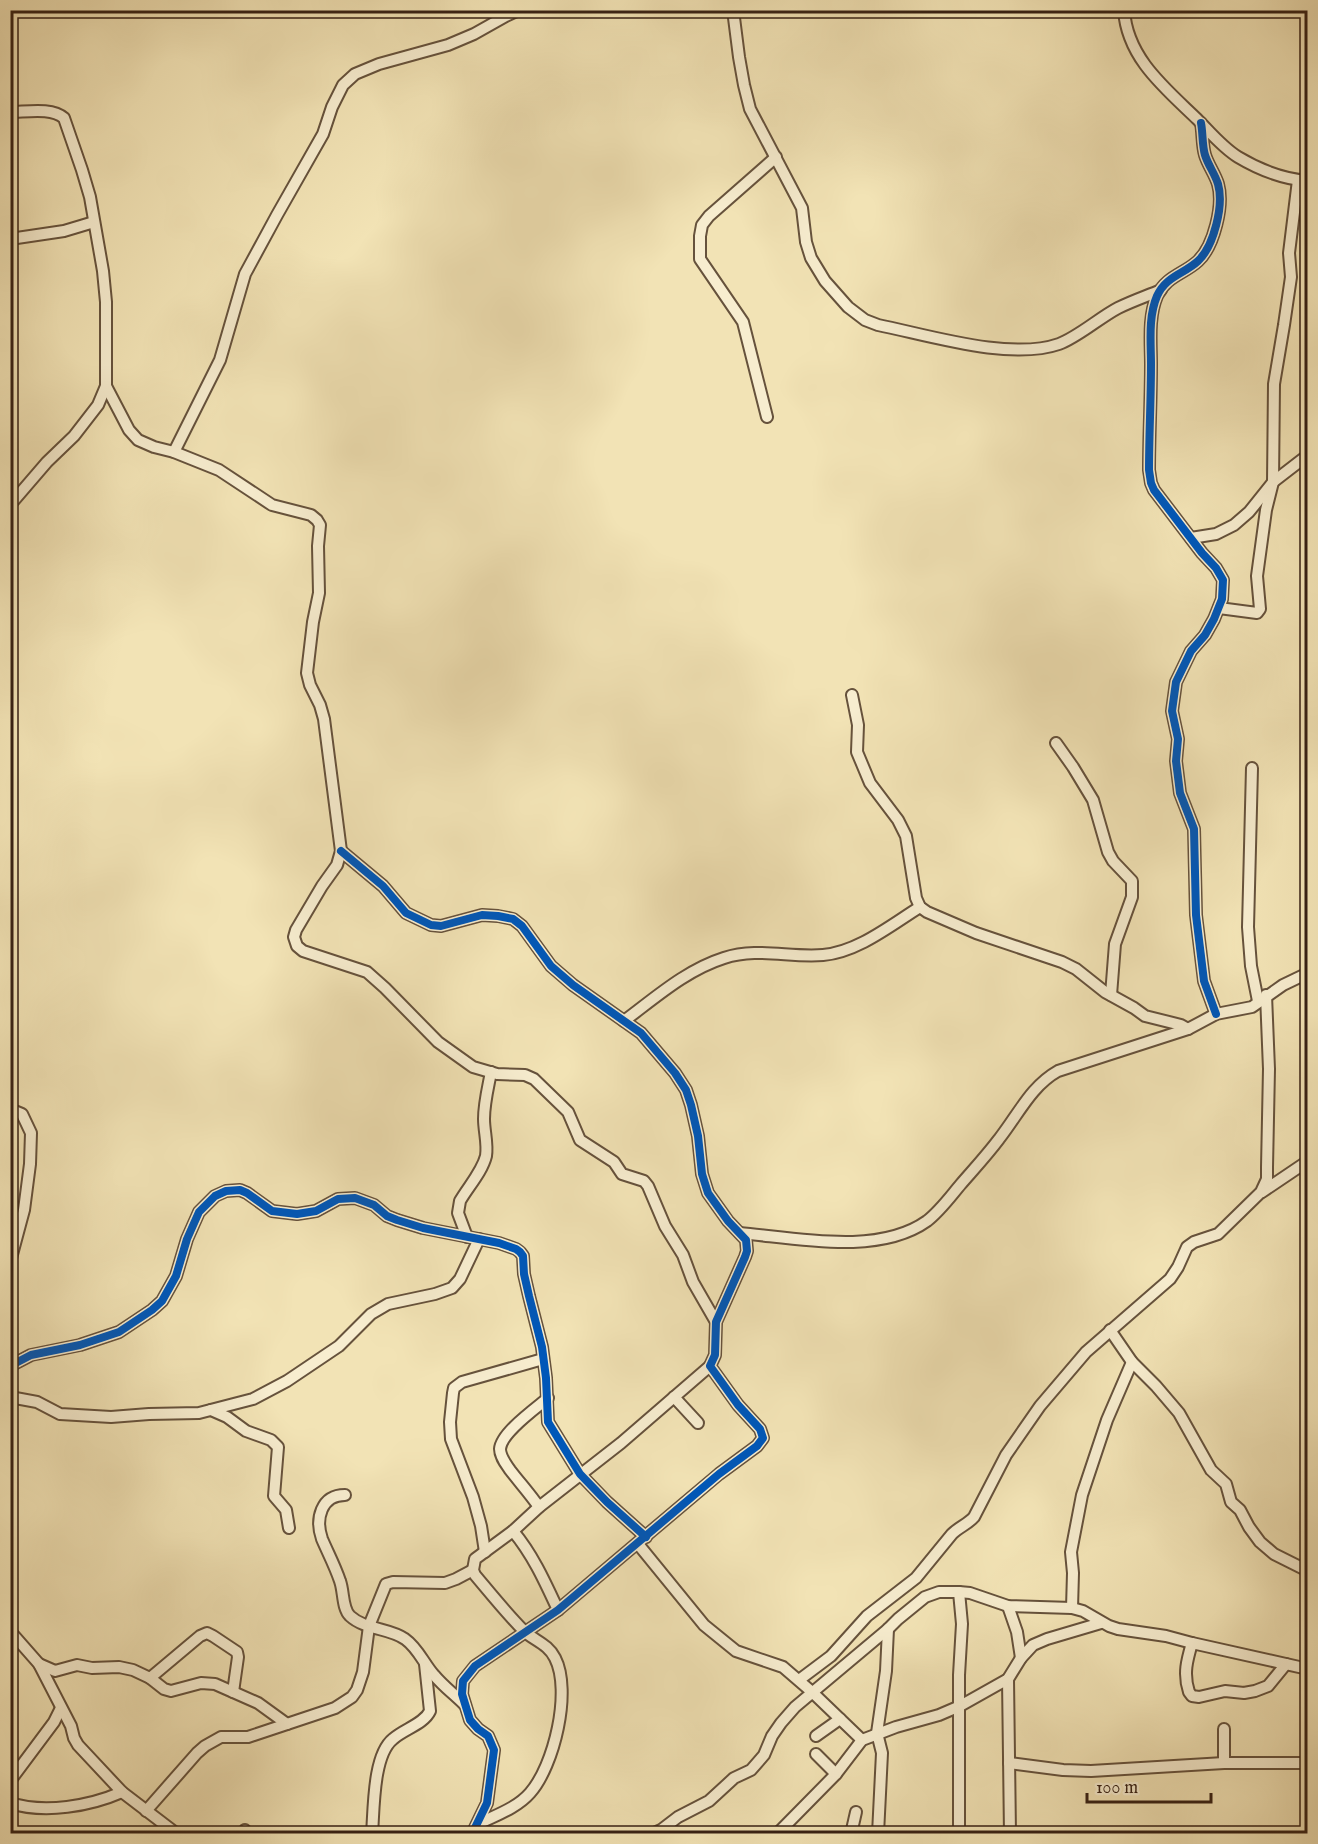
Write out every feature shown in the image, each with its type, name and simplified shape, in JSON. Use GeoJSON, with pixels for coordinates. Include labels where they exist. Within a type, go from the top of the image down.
{"type":"FeatureCollection","features":[{"type":"Feature","properties":{"kind":"street"},"geometry":{"type":"LineString","coordinates":[[174,452],[220,360],[245,274],[323,134],[332,107],[343,85],[355,74],[379,64],[448,45],[519,10]]}},
{"type":"Feature","properties":{"kind":"street"},"geometry":{"type":"LineString","coordinates":[[733,10],[739,57],[750,109],[802,208],[806,242],[811,258],[825,281],[848,307],[865,320],[878,325],[993,348],[1046,348],[1062,343],[1118,308],[1161,290],[1179,273],[1198,261],[1208,248],[1221,205],[1218,184],[1206,158],[1201,123]]}},
{"type":"Feature","properties":{"kind":"street"},"geometry":{"type":"LineString","coordinates":[[1124,10],[1124,21],[1134,50],[1163,87],[1236,156],[1286,177],[1303,181],[1289,253],[1291,277],[1274,384],[1273,482],[1266,510],[1258,566],[1259,612],[1219,608]]}},
{"type":"Feature","properties":{"kind":"street"},"geometry":{"type":"LineString","coordinates":[[10,112],[50,112],[59,113],[64,118],[82,170],[94,222],[106,302],[106,386],[98,405],[74,436],[47,462],[10,505]]}},
{"type":"Feature","properties":{"kind":"street"},"geometry":{"type":"LineString","coordinates":[[767,417],[743,322],[700,259],[700,237],[702,225],[709,216],[776,157]]}},
{"type":"Feature","properties":{"kind":"street"},"geometry":{"type":"LineString","coordinates":[[10,239],[55,232],[94,222]]}},
{"type":"Feature","properties":{"kind":"street"},"geometry":{"type":"LineString","coordinates":[[1161,290],[1154,308],[1151,339],[1150,478],[1154,490],[1222,575],[1223,591],[1219,608],[1209,629],[1191,651],[1182,668],[1176,682],[1172,711],[1178,739],[1176,772],[1181,800],[1189,813],[1194,829],[1196,915],[1204,981],[1216,1014]]}},
{"type":"Feature","properties":{"kind":"street"},"geometry":{"type":"LineString","coordinates":[[106,386],[129,430],[138,440],[219,470],[273,505],[311,515],[320,525],[319,593],[307,673],[324,719],[341,850],[337,865],[296,930],[294,937],[297,946],[303,951],[367,972],[438,1042],[473,1067],[491,1072],[525,1075],[534,1079],[568,1112],[584,1144],[609,1158],[622,1174],[644,1181],[648,1186],[665,1226],[683,1255],[693,1282],[716,1323]]}},
{"type":"Feature","properties":{"kind":"street"},"geometry":{"type":"LineString","coordinates":[[1191,538],[1216,534],[1234,525],[1249,512],[1273,482],[1308,455]]}},
{"type":"Feature","properties":{"kind":"street"},"geometry":{"type":"LineString","coordinates":[[852,695],[858,725],[857,752],[870,783],[898,820],[906,836],[916,898],[920,907],[976,933],[1062,962],[1145,1016],[1181,1025],[1188,1029]]}},
{"type":"Feature","properties":{"kind":"street"},"geometry":{"type":"LineString","coordinates":[[1056,742],[1093,800],[1108,852],[1113,861],[1132,881],[1131,897],[1115,944],[1111,995]]}},
{"type":"Feature","properties":{"kind":"street"},"geometry":{"type":"LineString","coordinates":[[1252,768],[1248,927],[1251,966],[1262,998],[1269,1069],[1267,1179],[1261,1192]]}},
{"type":"Feature","properties":{"kind":"street"},"geometry":{"type":"LineString","coordinates":[[341,850],[383,886],[406,913],[431,925],[441,926],[482,915],[513,920],[522,926],[551,966],[573,985],[641,1033],[675,1073],[686,1090],[698,1136],[702,1174],[708,1193],[746,1240],[747,1251],[716,1323],[715,1355],[710,1366],[621,1443],[475,1559],[473,1570],[476,1575],[526,1633],[546,1645],[558,1663],[562,1688],[562,1708],[555,1742],[537,1784],[530,1794],[475,1829]]}},
{"type":"Feature","properties":{"kind":"street"},"geometry":{"type":"LineString","coordinates":[[624,1021],[695,969],[747,952],[821,956],[849,950],[920,907]]}},
{"type":"Feature","properties":{"kind":"street"},"geometry":{"type":"LineString","coordinates":[[740,1233],[845,1242],[889,1238],[907,1232],[937,1212],[982,1162],[1022,1104],[1045,1078],[1058,1071],[1188,1029],[1216,1014],[1252,1007],[1262,998],[1308,973]]}},
{"type":"Feature","properties":{"kind":"street"},"geometry":{"type":"LineString","coordinates":[[10,1397],[37,1402],[60,1414],[72,1416],[111,1417],[199,1413],[253,1399],[287,1381],[339,1346],[371,1314],[388,1304],[452,1288],[460,1279],[473,1238],[458,1207],[486,1158],[485,1100],[491,1072]]}},
{"type":"Feature","properties":{"kind":"street"},"geometry":{"type":"LineString","coordinates":[[10,1110],[22,1114],[31,1132],[31,1144],[24,1210],[10,1262]]}},
{"type":"Feature","properties":{"kind":"street"},"geometry":{"type":"LineString","coordinates":[[799,1680],[831,1656],[867,1616],[916,1578],[952,1534],[970,1522],[1019,1434],[1071,1368],[1110,1330],[1170,1279],[1188,1246],[1218,1234],[1261,1192],[1308,1161]]}},
{"type":"Feature","properties":{"kind":"street"},"geometry":{"type":"LineString","coordinates":[[10,1366],[31,1355],[80,1345],[119,1332],[162,1302],[176,1276],[187,1239],[199,1212],[215,1196],[226,1191],[240,1190],[272,1211],[297,1214],[316,1211],[338,1199],[355,1198],[374,1205],[387,1216],[397,1220],[516,1249],[523,1256],[524,1274],[540,1334],[548,1398],[548,1422],[580,1474],[642,1540],[704,1625],[736,1651],[783,1667],[862,1740]]}},
{"type":"Feature","properties":{"kind":"street"},"geometry":{"type":"LineString","coordinates":[[1110,1330],[1122,1350],[1179,1413],[1211,1470],[1226,1484],[1231,1502],[1240,1510],[1260,1542],[1274,1554],[1308,1571]]}},
{"type":"Feature","properties":{"kind":"street"},"geometry":{"type":"LineString","coordinates":[[484,1552],[481,1526],[468,1480],[452,1445],[450,1422],[453,1390],[462,1382],[543,1359]]}},
{"type":"Feature","properties":{"kind":"street"},"geometry":{"type":"LineString","coordinates":[[1072,1608],[1071,1552],[1082,1495],[1107,1420],[1132,1362]]}},
{"type":"Feature","properties":{"kind":"street"},"geometry":{"type":"LineString","coordinates":[[475,1829],[487,1803],[494,1750],[490,1739],[470,1720],[461,1687],[467,1674],[475,1666],[558,1610],[719,1474],[757,1446],[763,1438],[760,1429],[738,1405],[710,1366]]}},
{"type":"Feature","properties":{"kind":"street"},"geometry":{"type":"LineString","coordinates":[[674,1397],[698,1423]]}},
{"type":"Feature","properties":{"kind":"street"},"geometry":{"type":"LineString","coordinates":[[539,1507],[510,1470],[500,1450],[506,1436],[548,1398]]}},
{"type":"Feature","properties":{"kind":"street"},"geometry":{"type":"LineString","coordinates":[[211,1410],[227,1417],[246,1431],[271,1440],[278,1447],[274,1496],[286,1510],[290,1528]]}},
{"type":"Feature","properties":{"kind":"street"},"geometry":{"type":"LineString","coordinates":[[345,1495],[327,1500],[322,1506],[320,1530],[341,1583],[348,1614],[356,1621],[404,1638],[417,1651],[436,1677],[465,1704]]}},
{"type":"Feature","properties":{"kind":"street"},"geometry":{"type":"LineString","coordinates":[[513,1531],[525,1545],[538,1567],[558,1610]]}},
{"type":"Feature","properties":{"kind":"street"},"geometry":{"type":"LineString","coordinates":[[146,1811],[187,1764],[214,1740],[229,1736],[248,1737],[335,1708],[345,1702],[357,1690],[363,1672],[369,1626],[386,1584],[393,1582],[445,1583],[473,1570]]}},
{"type":"Feature","properties":{"kind":"street"},"geometry":{"type":"LineString","coordinates":[[652,1833],[710,1801],[734,1778],[751,1770],[764,1755],[772,1736],[781,1723],[795,1707],[925,1597],[939,1592],[970,1593],[1008,1606],[1072,1608],[1083,1611],[1101,1623],[1118,1629],[1154,1633],[1308,1669]]}},
{"type":"Feature","properties":{"kind":"street"},"geometry":{"type":"LineString","coordinates":[[959,1592],[962,1624],[959,1675],[959,1833]]}},
{"type":"Feature","properties":{"kind":"street"},"geometry":{"type":"LineString","coordinates":[[1008,1606],[1017,1632],[1020,1658]]}},
{"type":"Feature","properties":{"kind":"street"},"geometry":{"type":"LineString","coordinates":[[1010,1833],[1008,1679],[1020,1658],[1033,1645],[1101,1623]]}},
{"type":"Feature","properties":{"kind":"street"},"geometry":{"type":"LineString","coordinates":[[878,1833],[882,1753],[877,1733],[885,1678],[888,1629]]}},
{"type":"Feature","properties":{"kind":"street"},"geometry":{"type":"LineString","coordinates":[[10,1631],[39,1664],[71,1726],[78,1745],[122,1792],[177,1833]]}},
{"type":"Feature","properties":{"kind":"street"},"geometry":{"type":"LineString","coordinates":[[150,1678],[200,1636],[207,1633],[237,1652],[233,1692]]}},
{"type":"Feature","properties":{"kind":"street"},"geometry":{"type":"LineString","coordinates":[[1192,1643],[1185,1673],[1189,1692],[1195,1697],[1223,1692],[1244,1693],[1260,1690],[1268,1686],[1286,1664]]}},
{"type":"Feature","properties":{"kind":"street"},"geometry":{"type":"LineString","coordinates":[[39,1664],[55,1671],[77,1665],[99,1668],[119,1667],[134,1670],[165,1689],[171,1690],[207,1682],[258,1703],[287,1724]]}},
{"type":"Feature","properties":{"kind":"street"},"geometry":{"type":"LineString","coordinates":[[372,1833],[382,1753],[391,1740],[425,1718],[430,1711],[425,1664]]}},
{"type":"Feature","properties":{"kind":"street"},"geometry":{"type":"LineString","coordinates":[[777,1833],[836,1774],[862,1740],[877,1733],[939,1715],[1008,1679]]}},
{"type":"Feature","properties":{"kind":"street"},"geometry":{"type":"LineString","coordinates":[[10,1781],[54,1722],[61,1708]]}},
{"type":"Feature","properties":{"kind":"street"},"geometry":{"type":"LineString","coordinates":[[816,1736],[840,1719]]}},
{"type":"Feature","properties":{"kind":"street"},"geometry":{"type":"LineString","coordinates":[[1224,1729],[1224,1763]]}},
{"type":"Feature","properties":{"kind":"street"},"geometry":{"type":"LineString","coordinates":[[816,1754],[836,1774]]}},
{"type":"Feature","properties":{"kind":"street"},"geometry":{"type":"LineString","coordinates":[[1009,1763],[1040,1768],[1091,1771],[1224,1763],[1308,1763]]}},
{"type":"Feature","properties":{"kind":"street"},"geometry":{"type":"LineString","coordinates":[[10,1803],[32,1808],[76,1805],[92,1803],[122,1792]]}},
{"type":"Feature","properties":{"kind":"street"},"geometry":{"type":"LineString","coordinates":[[851,1833],[856,1812]]}},
{"type":"Feature","properties":{"kind":"cycle path"},"geometry":{"type":"LineString","coordinates":[[1201,123],[1205,155],[1220,193],[1219,214],[1213,236],[1204,254],[1193,265],[1165,284],[1154,304],[1151,330],[1149,470],[1154,490],[1223,580],[1222,599],[1214,619],[1205,635],[1191,651],[1176,682],[1172,711],[1178,739],[1176,761],[1180,793],[1194,829],[1196,915],[1204,981],[1216,1014]]}},
{"type":"Feature","properties":{"kind":"cycle path"},"geometry":{"type":"LineString","coordinates":[[341,851],[383,886],[406,913],[431,925],[441,926],[482,915],[513,919],[522,926],[551,966],[573,985],[641,1033],[675,1073],[686,1090],[698,1136],[702,1174],[708,1193],[728,1221],[746,1240],[745,1257],[716,1322],[715,1355],[710,1366],[738,1405],[760,1429],[763,1438],[757,1446],[719,1474],[558,1610],[475,1666],[463,1681],[462,1694],[470,1720],[488,1736],[494,1750],[487,1803],[472,1834]]}},
{"type":"Feature","properties":{"kind":"cycle path"},"geometry":{"type":"LineString","coordinates":[[10,1366],[31,1355],[80,1345],[119,1332],[152,1310],[162,1301],[176,1276],[187,1239],[199,1212],[215,1196],[226,1191],[240,1190],[272,1211],[297,1214],[316,1211],[338,1199],[355,1198],[374,1205],[387,1216],[397,1220],[423,1228],[499,1243],[520,1252],[523,1256],[524,1274],[542,1347],[548,1422],[580,1474],[646,1537]]}}]}
